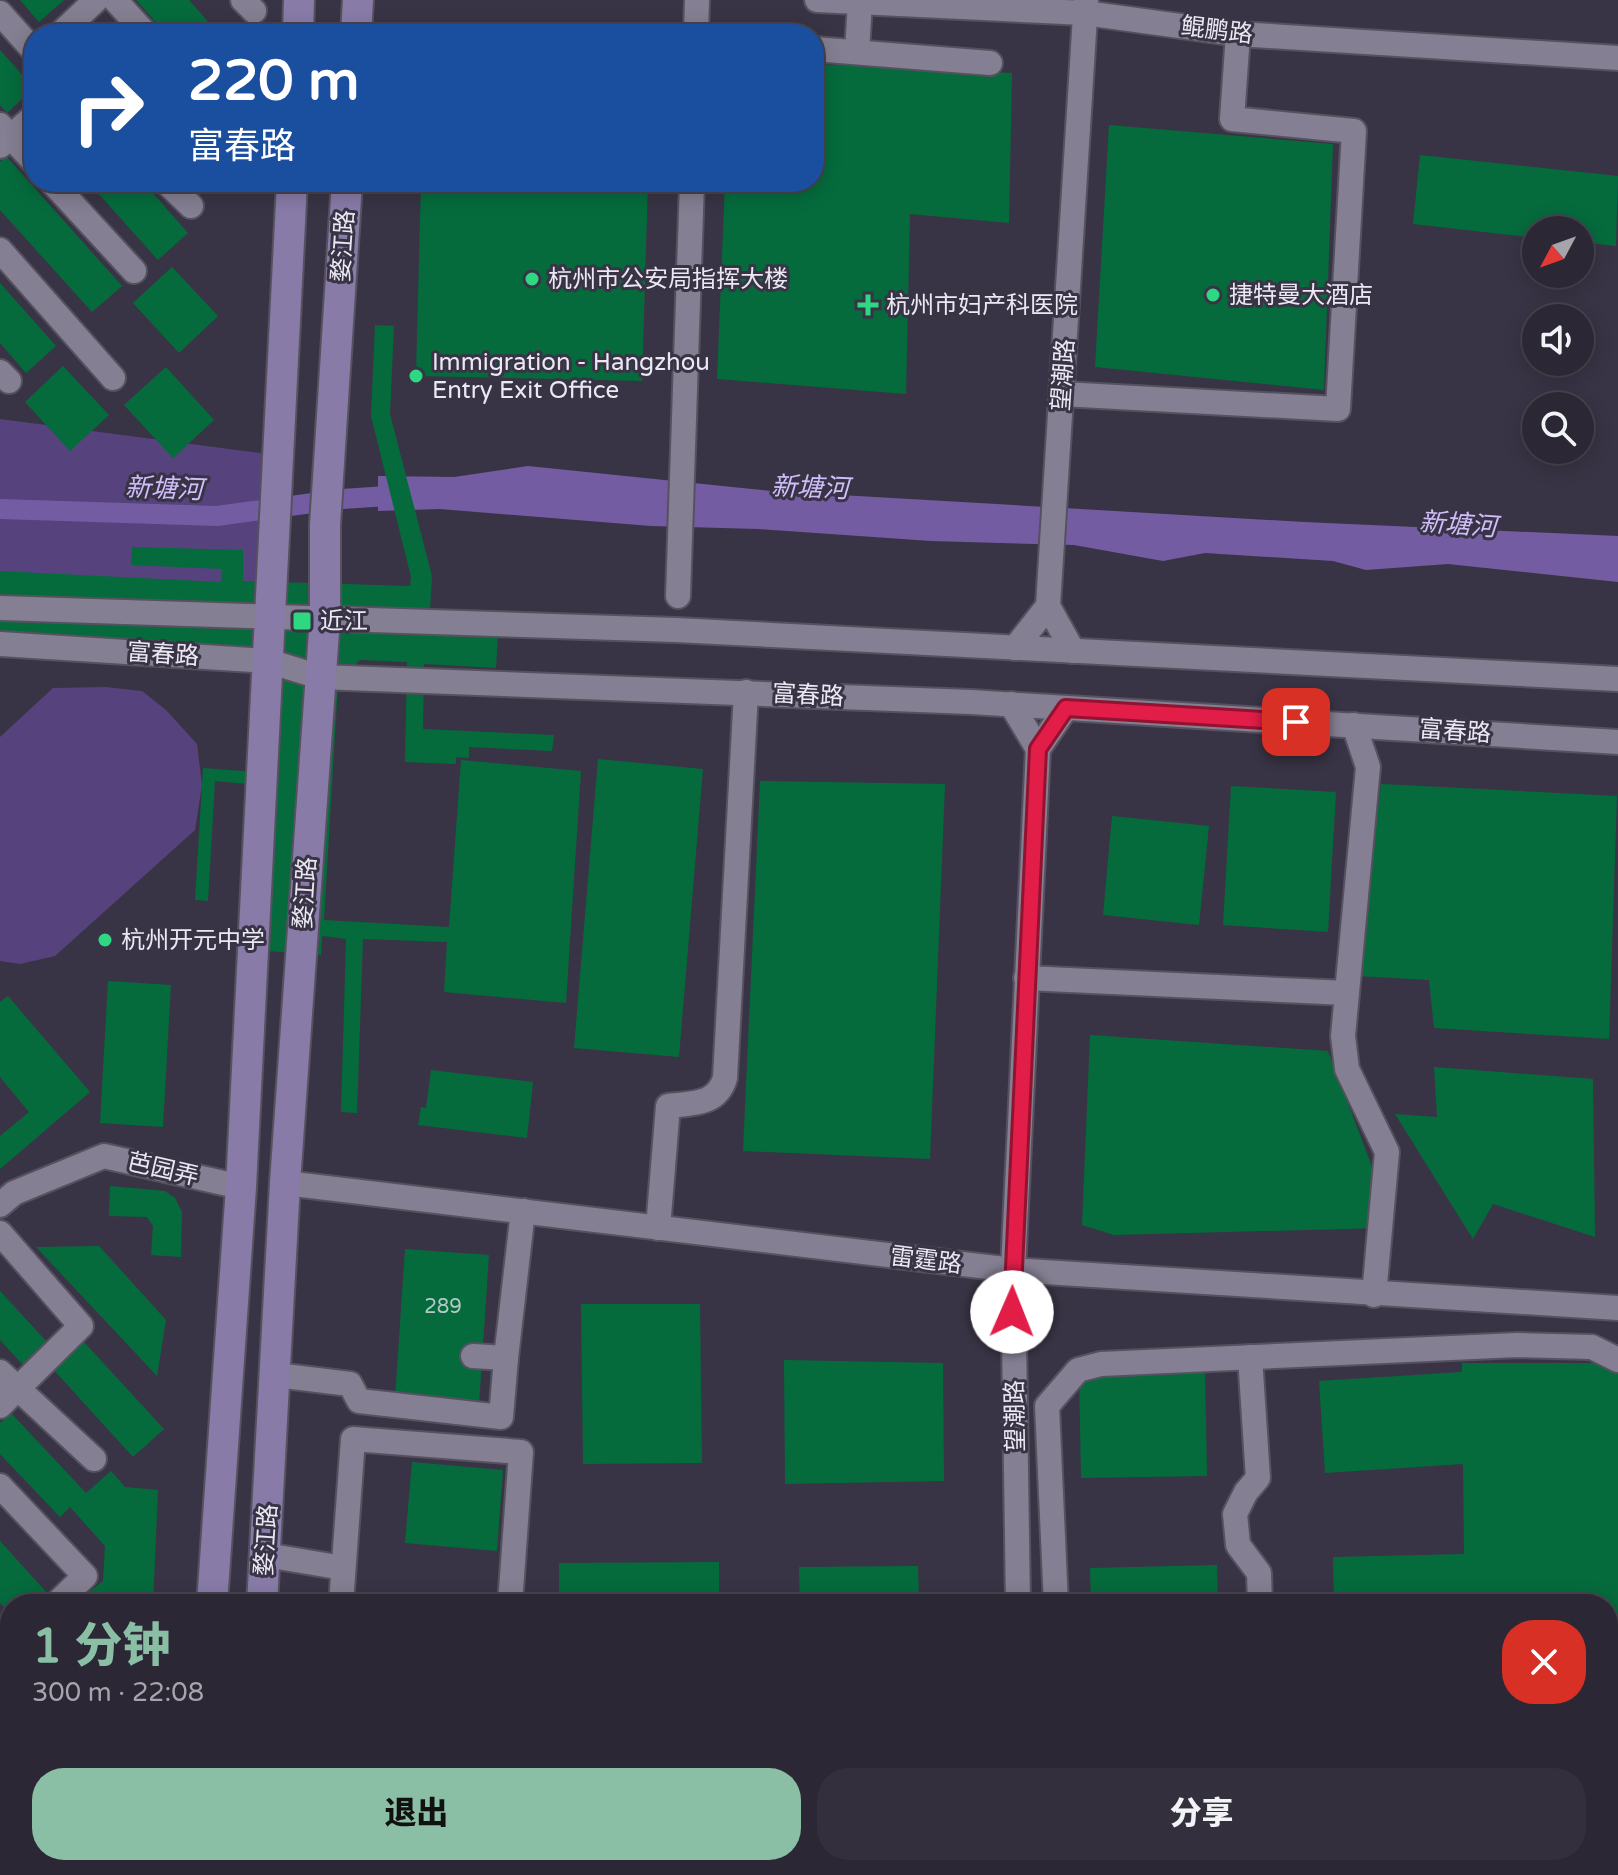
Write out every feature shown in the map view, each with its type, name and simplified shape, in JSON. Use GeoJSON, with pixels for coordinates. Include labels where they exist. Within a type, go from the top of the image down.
{"type":"FeatureCollection","features":[{"type":"Feature","properties":{"kind":"main road"},"geometry":{"type":"LineString","coordinates":[[298,24],[299,0]]}},
{"type":"Feature","properties":{"kind":"main road"},"geometry":{"type":"LineString","coordinates":[[357,24],[358,0]]}},
{"type":"Feature","properties":{"kind":"main road","name":"婺江路"},"geometry":{"type":"LineString","coordinates":[[213,1594],[241,1187],[292,192]]}},
{"type":"Feature","properties":{"kind":"main road","name":"婺江路"},"geometry":{"type":"LineString","coordinates":[[263,1594],[285,1183],[325,617],[327,485],[346,192]]}},
{"type":"Feature","properties":{"kind":"street"},"geometry":{"type":"LineString","coordinates":[[71,24],[96,0]]}},
{"type":"Feature","properties":{"kind":"street"},"geometry":{"type":"LineString","coordinates":[[115,0],[137,24]]}},
{"type":"Feature","properties":{"kind":"street"},"geometry":{"type":"LineString","coordinates":[[696,24],[697,0]]}},
{"type":"Feature","properties":{"kind":"street","name":"鲲鹏路"},"geometry":{"type":"LineString","coordinates":[[817,0],[1086,6],[1238,34],[1618,58]]}},
{"type":"Feature","properties":{"kind":"street"},"geometry":{"type":"LineString","coordinates":[[857,51],[860,2]]}},
{"type":"Feature","properties":{"kind":"street","name":"望潮路"},"geometry":{"type":"LineString","coordinates":[[1049,596],[1086,6]]}},
{"type":"Feature","properties":{"kind":"street"},"geometry":{"type":"LineString","coordinates":[[0,13],[24,40]]}},
{"type":"Feature","properties":{"kind":"street"},"geometry":{"type":"LineString","coordinates":[[1062,394],[1338,409],[1354,131],[1232,119],[1238,34]]}},
{"type":"Feature","properties":{"kind":"street"},"geometry":{"type":"LineString","coordinates":[[824,49],[990,63]]}},
{"type":"Feature","properties":{"kind":"street"},"geometry":{"type":"LineString","coordinates":[[24,123],[4,136],[24,153]]}},
{"type":"Feature","properties":{"kind":"street"},"geometry":{"type":"LineString","coordinates":[[61,192],[134,271]]}},
{"type":"Feature","properties":{"kind":"street"},"geometry":{"type":"LineString","coordinates":[[176,192],[191,206]]}},
{"type":"Feature","properties":{"kind":"street"},"geometry":{"type":"LineString","coordinates":[[678,596],[692,192]]}},
{"type":"Feature","properties":{"kind":"street"},"geometry":{"type":"LineString","coordinates":[[0,250],[113,378]]}},
{"type":"Feature","properties":{"kind":"street"},"geometry":{"type":"LineString","coordinates":[[1015,648],[1049,596]]}},
{"type":"Feature","properties":{"kind":"street"},"geometry":{"type":"LineString","coordinates":[[1049,596],[1073,651]]}},
{"type":"Feature","properties":{"kind":"street","name":"富春路"},"geometry":{"type":"LineString","coordinates":[[0,608],[269,618],[325,617],[1618,679]]}},
{"type":"Feature","properties":{"kind":"street","name":"富春路"},"geometry":{"type":"LineString","coordinates":[[0,644],[268,661],[320,677],[1011,704],[1618,742]]}},
{"type":"Feature","properties":{"kind":"street"},"geometry":{"type":"LineString","coordinates":[[658,1228],[668,1106],[704,1102],[721,1091],[725,1078],[746,692]]}},
{"type":"Feature","properties":{"kind":"street"},"geometry":{"type":"LineString","coordinates":[[1011,704],[1038,749],[1066,708]]}},
{"type":"Feature","properties":{"kind":"street"},"geometry":{"type":"LineString","coordinates":[[1354,725],[1368,767],[1343,1055],[1370,1123],[1387,1152],[1374,1295]]}},
{"type":"Feature","properties":{"kind":"street"},"geometry":{"type":"LineString","coordinates":[[1368,767],[1397,728]]}},
{"type":"Feature","properties":{"kind":"street","name":"望潮路"},"geometry":{"type":"LineString","coordinates":[[1018,1594],[1013,1270],[1038,749]]}},
{"type":"Feature","properties":{"kind":"street"},"geometry":{"type":"LineString","coordinates":[[1026,978],[1347,993]]}},
{"type":"Feature","properties":{"kind":"street","name":"芭园弄"},"geometry":{"type":"LineString","coordinates":[[0,1205],[14,1193],[104,1156],[241,1187]]}},
{"type":"Feature","properties":{"kind":"street","name":"雷霆路"},"geometry":{"type":"LineString","coordinates":[[285,1183],[1013,1270],[1618,1308]]}},
{"type":"Feature","properties":{"kind":"street"},"geometry":{"type":"LineString","coordinates":[[276,1375],[350,1384],[359,1401],[501,1417],[523,1211]]}},
{"type":"Feature","properties":{"kind":"street"},"geometry":{"type":"LineString","coordinates":[[0,1233],[81,1326],[6,1389],[94,1459]]}},
{"type":"Feature","properties":{"kind":"street"},"geometry":{"type":"LineString","coordinates":[[1056,1594],[1047,1406],[1078,1370],[1101,1364],[1517,1345],[1592,1347],[1618,1360]]}},
{"type":"Feature","properties":{"kind":"street"},"geometry":{"type":"LineString","coordinates":[[473,1356],[506,1358]]}},
{"type":"Feature","properties":{"kind":"street"},"geometry":{"type":"LineString","coordinates":[[1250,1357],[1258,1478],[1246,1492],[1235,1514],[1238,1545],[1259,1573],[1260,1594]]}},
{"type":"Feature","properties":{"kind":"street"},"geometry":{"type":"LineString","coordinates":[[342,1594],[353,1439],[521,1452],[511,1594]]}},
{"type":"Feature","properties":{"kind":"street"},"geometry":{"type":"LineString","coordinates":[[0,1486],[85,1576],[66,1594]]}},
{"type":"Feature","properties":{"kind":"street"},"geometry":{"type":"LineString","coordinates":[[1017,1536],[1053,1536]]}},
{"type":"Feature","properties":{"kind":"street"},"geometry":{"type":"LineString","coordinates":[[266,1555],[343,1568]]}},
{"type":"Feature","properties":{"kind":"shaded area"},"geometry":{"type":"Polygon","coordinates":[[[0,419],[268,454],[258,599],[0,589],[0,419]]]}},
{"type":"Feature","properties":{"kind":"shaded area"},"geometry":{"type":"Polygon","coordinates":[[[528,466],[771,491],[1304,522],[1618,536],[1618,582],[1448,564],[1366,570],[1333,561],[1205,553],[1163,561],[1074,545],[931,541],[758,529],[651,526],[440,509],[378,511],[378,476],[454,477],[528,466]]]}},
{"type":"Feature","properties":{"kind":"shaded area"},"geometry":{"type":"Polygon","coordinates":[[[105,687],[142,691],[166,710],[197,744],[202,785],[195,830],[55,956],[20,964],[0,961],[0,737],[53,688],[105,687]]]}},
{"type":"Feature","properties":{"kind":"building"},"geometry":{"type":"Polygon","coordinates":[[[20,0],[64,0],[39,22],[20,0]]]}},
{"type":"Feature","properties":{"kind":"building"},"geometry":{"type":"Polygon","coordinates":[[[136,0],[189,0],[210,24],[157,24],[136,0]]]}},
{"type":"Feature","properties":{"kind":"building"},"geometry":{"type":"Polygon","coordinates":[[[0,50],[24,77],[24,97],[7,113],[0,105],[0,50]]]}},
{"type":"Feature","properties":{"kind":"building","name":"杭州市妇产科医院"},"geometry":{"type":"Polygon","coordinates":[[[824,64],[1012,73],[1009,223],[910,214],[906,394],[717,379],[725,192],[824,192],[824,64]]]}},
{"type":"Feature","properties":{"kind":"building","name":"捷特曼大酒店"},"geometry":{"type":"Polygon","coordinates":[[[1109,125],[1333,144],[1324,390],[1095,367],[1109,125]]]}},
{"type":"Feature","properties":{"kind":"building"},"geometry":{"type":"Polygon","coordinates":[[[1420,155],[1618,176],[1616,246],[1594,244],[1594,216],[1522,216],[1522,236],[1413,224],[1420,155]]]}},
{"type":"Feature","properties":{"kind":"building"},"geometry":{"type":"Polygon","coordinates":[[[6,156],[24,176],[24,192],[38,192],[122,286],[92,312],[0,210],[0,162],[6,156]]]}},
{"type":"Feature","properties":{"kind":"building"},"geometry":{"type":"Polygon","coordinates":[[[97,192],[152,192],[188,233],[158,260],[97,192]]]}},
{"type":"Feature","properties":{"kind":"building","name":"杭州市公安局指挥大楼"},"geometry":{"type":"Polygon","coordinates":[[[421,192],[648,192],[642,381],[416,376],[421,192]]]}},
{"type":"Feature","properties":{"kind":"building"},"geometry":{"type":"Polygon","coordinates":[[[172,267],[218,316],[179,353],[133,303],[172,267]]]}},
{"type":"Feature","properties":{"kind":"building"},"geometry":{"type":"Polygon","coordinates":[[[0,283],[56,346],[26,373],[0,343],[0,283]]]}},
{"type":"Feature","properties":{"kind":"building","name":"近江"},"geometry":{"type":"Polygon","coordinates":[[[375,325],[394,326],[390,414],[432,576],[430,610],[499,614],[496,668],[424,664],[423,729],[554,735],[552,751],[469,747],[469,758],[456,757],[456,764],[405,762],[407,662],[360,660],[338,684],[324,920],[449,927],[461,760],[581,771],[566,1003],[444,992],[447,942],[363,939],[357,1113],[341,1112],[346,939],[322,936],[321,955],[255,950],[268,786],[215,781],[208,901],[195,900],[203,768],[268,773],[272,685],[241,654],[0,640],[0,571],[221,582],[222,569],[131,565],[132,547],[243,550],[243,581],[410,586],[411,577],[371,416],[375,325]]]}},
{"type":"Feature","properties":{"kind":"building"},"geometry":{"type":"Polygon","coordinates":[[[63,366],[109,415],[70,451],[25,402],[63,366]]]}},
{"type":"Feature","properties":{"kind":"building"},"geometry":{"type":"Polygon","coordinates":[[[166,367],[214,420],[173,458],[124,405],[166,367]]]}},
{"type":"Feature","properties":{"kind":"building"},"geometry":{"type":"Polygon","coordinates":[[[598,759],[703,769],[679,1057],[574,1048],[598,759]]]}},
{"type":"Feature","properties":{"kind":"building"},"geometry":{"type":"Polygon","coordinates":[[[760,781],[945,784],[930,1159],[743,1151],[760,781]]]}},
{"type":"Feature","properties":{"kind":"building"},"geometry":{"type":"Polygon","coordinates":[[[1381,784],[1617,796],[1609,1039],[1434,1028],[1429,980],[1357,976],[1381,784]]]}},
{"type":"Feature","properties":{"kind":"building"},"geometry":{"type":"Polygon","coordinates":[[[1231,786],[1336,792],[1328,932],[1223,925],[1231,786]]]}},
{"type":"Feature","properties":{"kind":"building"},"geometry":{"type":"Polygon","coordinates":[[[1112,816],[1209,826],[1199,925],[1103,915],[1112,816]]]}},
{"type":"Feature","properties":{"kind":"building"},"geometry":{"type":"Polygon","coordinates":[[[108,981],[171,985],[163,1127],[100,1123],[108,981]]]}},
{"type":"Feature","properties":{"kind":"building"},"geometry":{"type":"Polygon","coordinates":[[[8,996],[90,1092],[0,1169],[0,1136],[29,1112],[0,1077],[0,1002],[8,996]]]}},
{"type":"Feature","properties":{"kind":"building"},"geometry":{"type":"Polygon","coordinates":[[[1090,1035],[1328,1051],[1379,1185],[1381,1228],[1114,1235],[1082,1225],[1090,1035]]]}},
{"type":"Feature","properties":{"kind":"building"},"geometry":{"type":"Polygon","coordinates":[[[1434,1067],[1593,1079],[1595,1237],[1493,1204],[1473,1239],[1395,1114],[1437,1117],[1434,1067]]]}},
{"type":"Feature","properties":{"kind":"building"},"geometry":{"type":"Polygon","coordinates":[[[431,1070],[533,1082],[527,1138],[418,1125],[421,1107],[426,1108],[431,1070]]]}},
{"type":"Feature","properties":{"kind":"building"},"geometry":{"type":"Polygon","coordinates":[[[110,1186],[165,1191],[175,1198],[182,1212],[181,1257],[151,1255],[153,1226],[147,1217],[109,1216],[110,1186]]]}},
{"type":"Feature","properties":{"kind":"building"},"geometry":{"type":"Polygon","coordinates":[[[99,1246],[166,1320],[157,1376],[36,1247],[99,1246]]]}},
{"type":"Feature","properties":{"kind":"building"},"geometry":{"type":"Polygon","coordinates":[[[405,1249],[489,1255],[479,1405],[395,1399],[405,1249]]]}},
{"type":"Feature","properties":{"kind":"building"},"geometry":{"type":"Polygon","coordinates":[[[0,1291],[47,1342],[23,1365],[0,1340],[0,1291]]]}},
{"type":"Feature","properties":{"kind":"building"},"geometry":{"type":"Polygon","coordinates":[[[581,1304],[700,1304],[702,1463],[583,1464],[581,1304]]]}},
{"type":"Feature","properties":{"kind":"building"},"geometry":{"type":"Polygon","coordinates":[[[83,1341],[164,1429],[133,1457],[53,1369],[83,1341]]]}},
{"type":"Feature","properties":{"kind":"building"},"geometry":{"type":"Polygon","coordinates":[[[784,1360],[943,1363],[944,1481],[785,1484],[784,1360]]]}},
{"type":"Feature","properties":{"kind":"building"},"geometry":{"type":"Polygon","coordinates":[[[1462,1363],[1618,1363],[1618,1594],[1334,1594],[1333,1557],[1464,1554],[1463,1464],[1325,1473],[1319,1381],[1462,1372],[1462,1363]]]}},
{"type":"Feature","properties":{"kind":"building"},"geometry":{"type":"Polygon","coordinates":[[[1205,1372],[1207,1476],[1081,1478],[1079,1374],[1205,1372]]]}},
{"type":"Feature","properties":{"kind":"building"},"geometry":{"type":"Polygon","coordinates":[[[11,1413],[86,1493],[111,1471],[125,1487],[158,1490],[153,1594],[86,1594],[103,1581],[105,1546],[70,1507],[60,1517],[0,1454],[0,1423],[11,1413]]]}},
{"type":"Feature","properties":{"kind":"building"},"geometry":{"type":"Polygon","coordinates":[[[412,1462],[503,1470],[497,1551],[405,1543],[412,1462]]]}},
{"type":"Feature","properties":{"kind":"building"},"geometry":{"type":"Polygon","coordinates":[[[0,1541],[48,1594],[0,1594],[0,1541]]]}},
{"type":"Feature","properties":{"kind":"building"},"geometry":{"type":"Polygon","coordinates":[[[719,1562],[719,1594],[559,1594],[559,1563],[719,1562]]]}},
{"type":"Feature","properties":{"kind":"building"},"geometry":{"type":"Polygon","coordinates":[[[1217,1565],[1218,1594],[1091,1594],[1090,1568],[1217,1565]]]}},
{"type":"Feature","properties":{"kind":"building"},"geometry":{"type":"Polygon","coordinates":[[[918,1566],[919,1594],[800,1594],[799,1567],[918,1566]]]}},
{"type":"Feature","properties":{"kind":"waterway","name":"新塘河"},"geometry":{"type":"LineString","coordinates":[[0,509],[217,516],[342,499],[403,495]]}},
{"type":"Feature","properties":{"kind":"place","name":"杭州市公安局指挥大楼"},"geometry":{"type":"Point","coordinates":[532,279]}},
{"type":"Feature","properties":{"kind":"place","name":"捷特曼大酒店"},"geometry":{"type":"Point","coordinates":[1213,295]}},
{"type":"Feature","properties":{"kind":"place","name":"杭州市妇产科医院"},"geometry":{"type":"Point","coordinates":[868,305]}},
{"type":"Feature","properties":{"kind":"place","name":"Immigration - Hangzhou Entry Exit Office"},"geometry":{"type":"Point","coordinates":[416,376]}},
{"type":"Feature","properties":{"kind":"place","name":"近江"},"geometry":{"type":"Point","coordinates":[302,621]}},
{"type":"Feature","properties":{"kind":"place","name":"杭州开元中学"},"geometry":{"type":"Point","coordinates":[105,940]}},
{"type":"Feature","properties":{"kind":"route"},"geometry":{"type":"LineString","coordinates":[[1012,1312],[1038,749],[1066,708],[1296,722]]}}]}
